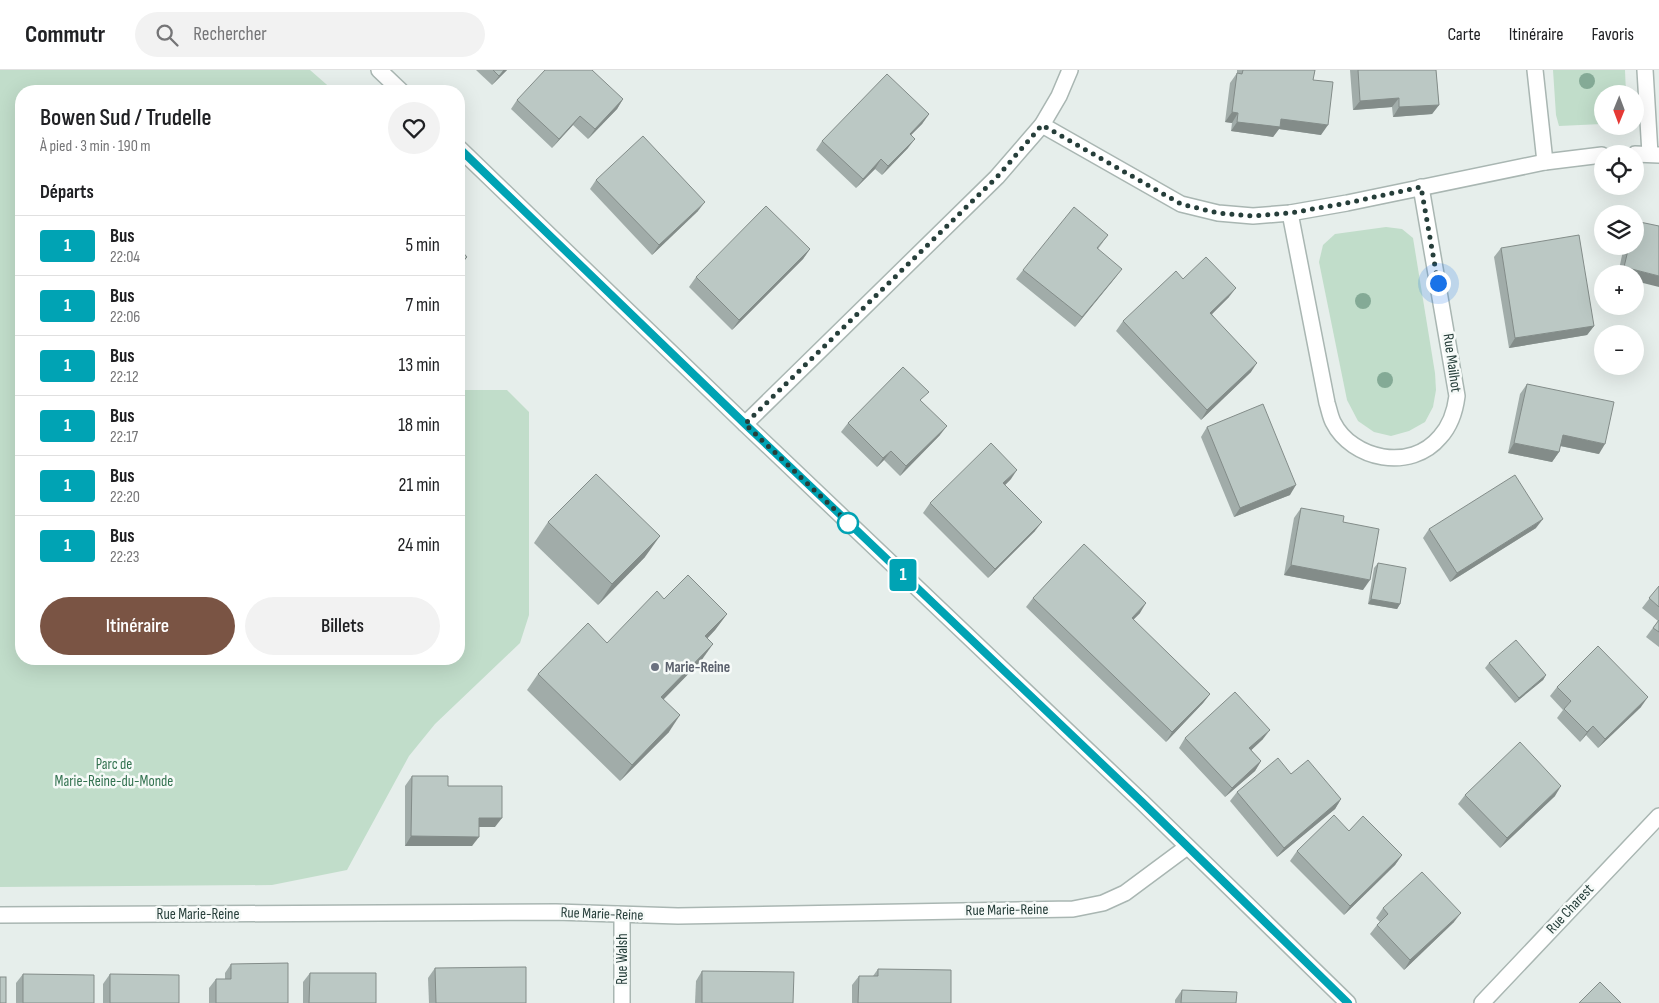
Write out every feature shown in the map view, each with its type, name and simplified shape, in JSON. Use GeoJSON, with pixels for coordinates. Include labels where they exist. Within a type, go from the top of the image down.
{"type":"FeatureCollection","features":[{"type":"Feature","properties":{"kind":"street"},"geometry":{"type":"LineString","coordinates":[[379,70],[395,85]]}},
{"type":"Feature","properties":{"kind":"street"},"geometry":{"type":"LineString","coordinates":[[745,424],[997,177],[1042,125],[1059,96],[1070,70]]}},
{"type":"Feature","properties":{"kind":"street"},"geometry":{"type":"LineString","coordinates":[[1535,70],[1544,162]]}},
{"type":"Feature","properties":{"kind":"street"},"geometry":{"type":"LineString","coordinates":[[1645,70],[1655,155]]}},
{"type":"Feature","properties":{"kind":"street"},"geometry":{"type":"LineString","coordinates":[[1042,125],[1181,204],[1218,213],[1253,216],[1290,213],[1347,203],[1544,162],[1594,156]]}},
{"type":"Feature","properties":{"kind":"street"},"geometry":{"type":"LineString","coordinates":[[465,154],[745,424],[1142,802],[1348,1003]]}},
{"type":"Feature","properties":{"kind":"street","name":"Rue Mailhot"},"geometry":{"type":"LineString","coordinates":[[1290,213],[1327,404],[1332,421],[1343,437],[1358,449],[1375,456],[1394,458],[1412,456],[1426,449],[1439,439],[1455,411],[1458,396],[1421,187]]}},
{"type":"Feature","properties":{"kind":"street","name":"Rue Charest"},"geometry":{"type":"LineString","coordinates":[[1482,1003],[1659,816]]}},
{"type":"Feature","properties":{"kind":"street","name":"Rue Marie-Reine"},"geometry":{"type":"LineString","coordinates":[[0,915],[546,912],[688,916],[1073,909],[1103,903],[1125,893],[1187,847]]}},
{"type":"Feature","properties":{"kind":"street","name":"Rue Walsh"},"geometry":{"type":"LineString","coordinates":[[622,915],[622,1003]]}},
{"type":"Feature","properties":{"kind":"green space","name":"Parc de Marie-Reine-du-Monde"},"geometry":{"type":"Polygon","coordinates":[[[0,70],[310,70],[327,85],[15,85],[15,665],[465,665],[465,390],[507,390],[529,412],[529,615],[520,643],[435,724],[409,756],[347,870],[272,885],[0,887],[0,70]]]}},
{"type":"Feature","properties":{"kind":"green space"},"geometry":{"type":"Polygon","coordinates":[[[1553,70],[1625,70],[1626,85],[1594,85],[1594,124],[1559,126],[1556,115],[1553,70]]]}},
{"type":"Feature","properties":{"kind":"green space"},"geometry":{"type":"Polygon","coordinates":[[[1386,227],[1402,229],[1413,238],[1435,373],[1436,390],[1433,407],[1425,422],[1409,431],[1391,436],[1374,432],[1358,421],[1347,400],[1319,262],[1323,245],[1335,234],[1386,227]]]}},
{"type":"Feature","properties":{"kind":"building"},"geometry":{"type":"Polygon","coordinates":[[[493,70],[504,70],[499,76],[493,70]]]}},
{"type":"Feature","properties":{"kind":"building"},"geometry":{"type":"Polygon","coordinates":[[[545,70],[592,70],[623,99],[595,129],[580,116],[559,139],[517,100],[545,70]]]}},
{"type":"Feature","properties":{"kind":"building"},"geometry":{"type":"Polygon","coordinates":[[[1243,70],[1315,70],[1313,80],[1333,82],[1328,125],[1281,119],[1280,127],[1237,122],[1238,113],[1232,112],[1237,73],[1242,74],[1243,70]]]}},
{"type":"Feature","properties":{"kind":"building"},"geometry":{"type":"Polygon","coordinates":[[[1358,70],[1436,70],[1439,105],[1399,107],[1399,98],[1360,101],[1358,70]]]}},
{"type":"Feature","properties":{"kind":"building"},"geometry":{"type":"Polygon","coordinates":[[[887,74],[929,114],[910,134],[915,139],[888,166],[881,159],[863,179],[822,141],[887,74]]]}},
{"type":"Feature","properties":{"kind":"building"},"geometry":{"type":"Polygon","coordinates":[[[643,136],[705,202],[659,245],[596,180],[643,136]]]}},
{"type":"Feature","properties":{"kind":"building"},"geometry":{"type":"Polygon","coordinates":[[[766,206],[810,249],[739,320],[696,277],[766,206]]]}},
{"type":"Feature","properties":{"kind":"building"},"geometry":{"type":"Polygon","coordinates":[[[1074,207],[1108,235],[1097,248],[1122,269],[1082,317],[1023,270],[1074,207]]]}},
{"type":"Feature","properties":{"kind":"building"},"geometry":{"type":"Polygon","coordinates":[[[1644,223],[1659,226],[1659,276],[1644,272],[1644,265],[1624,265],[1627,255],[1644,255],[1644,223]]]}},
{"type":"Feature","properties":{"kind":"building"},"geometry":{"type":"Polygon","coordinates":[[[1579,235],[1594,326],[1515,338],[1501,248],[1579,235]]]}},
{"type":"Feature","properties":{"kind":"building"},"geometry":{"type":"Polygon","coordinates":[[[1206,257],[1236,288],[1210,313],[1257,363],[1207,410],[1123,321],[1176,271],[1183,279],[1206,257]]]}},
{"type":"Feature","properties":{"kind":"building"},"geometry":{"type":"Polygon","coordinates":[[[903,367],[929,392],[920,400],[947,426],[906,466],[891,451],[883,458],[848,423],[903,367]]]}},
{"type":"Feature","properties":{"kind":"building"},"geometry":{"type":"Polygon","coordinates":[[[1527,384],[1614,402],[1605,444],[1563,435],[1559,452],[1514,443],[1527,384]]]}},
{"type":"Feature","properties":{"kind":"building"},"geometry":{"type":"Polygon","coordinates":[[[1263,404],[1296,485],[1240,508],[1207,427],[1263,404]]]}},
{"type":"Feature","properties":{"kind":"building"},"geometry":{"type":"Polygon","coordinates":[[[991,443],[1017,470],[1003,483],[1042,522],[995,569],[930,503],[991,443]]]}},
{"type":"Feature","properties":{"kind":"building"},"geometry":{"type":"Polygon","coordinates":[[[596,474],[660,536],[612,584],[548,522],[596,474]]]}},
{"type":"Feature","properties":{"kind":"building"},"geometry":{"type":"Polygon","coordinates":[[[1515,475],[1543,519],[1457,573],[1429,529],[1515,475]]]}},
{"type":"Feature","properties":{"kind":"building"},"geometry":{"type":"Polygon","coordinates":[[[1301,508],[1344,516],[1343,522],[1379,529],[1370,580],[1291,565],[1301,508]]]}},
{"type":"Feature","properties":{"kind":"building"},"geometry":{"type":"Polygon","coordinates":[[[1084,544],[1146,603],[1132,618],[1210,694],[1172,732],[1033,598],[1084,544]]]}},
{"type":"Feature","properties":{"kind":"building"},"geometry":{"type":"Polygon","coordinates":[[[1378,563],[1406,568],[1400,604],[1371,599],[1378,563]]]}},
{"type":"Feature","properties":{"kind":"building"},"geometry":{"type":"Polygon","coordinates":[[[688,575],[727,614],[705,636],[713,644],[661,697],[680,715],[632,765],[538,674],[588,623],[607,643],[657,591],[664,599],[688,575]]]}},
{"type":"Feature","properties":{"kind":"building"},"geometry":{"type":"Polygon","coordinates":[[[1659,586],[1659,607],[1649,598],[1659,586]]]}},
{"type":"Feature","properties":{"kind":"building"},"geometry":{"type":"Polygon","coordinates":[[[1659,620],[1659,632],[1653,628],[1659,620]]]}},
{"type":"Feature","properties":{"kind":"building"},"geometry":{"type":"Polygon","coordinates":[[[1516,640],[1546,675],[1519,698],[1489,663],[1516,640]]]}},
{"type":"Feature","properties":{"kind":"building"},"geometry":{"type":"Polygon","coordinates":[[[1598,646],[1648,697],[1605,739],[1593,726],[1587,732],[1564,709],[1571,701],[1557,687],[1598,646]]]}},
{"type":"Feature","properties":{"kind":"building"},"geometry":{"type":"Polygon","coordinates":[[[1235,692],[1270,730],[1249,748],[1261,761],[1232,788],[1185,738],[1235,692]]]}},
{"type":"Feature","properties":{"kind":"building"},"geometry":{"type":"Polygon","coordinates":[[[1520,742],[1561,786],[1507,838],[1465,795],[1520,742]]]}},
{"type":"Feature","properties":{"kind":"building"},"geometry":{"type":"Polygon","coordinates":[[[1278,758],[1291,774],[1308,760],[1341,799],[1284,848],[1237,792],[1278,758]]]}},
{"type":"Feature","properties":{"kind":"building"},"geometry":{"type":"Polygon","coordinates":[[[412,776],[448,776],[448,786],[502,786],[502,818],[479,818],[479,837],[411,836],[412,776]]]}},
{"type":"Feature","properties":{"kind":"building"},"geometry":{"type":"Polygon","coordinates":[[[1334,815],[1349,831],[1363,816],[1402,855],[1350,906],[1297,851],[1334,815]]]}},
{"type":"Feature","properties":{"kind":"building"},"geometry":{"type":"Polygon","coordinates":[[[1422,872],[1461,913],[1410,960],[1377,925],[1388,914],[1383,908],[1422,872]]]}},
{"type":"Feature","properties":{"kind":"building"},"geometry":{"type":"Polygon","coordinates":[[[288,963],[288,1003],[216,1003],[216,979],[231,979],[231,964],[288,963]]]}},
{"type":"Feature","properties":{"kind":"building"},"geometry":{"type":"Polygon","coordinates":[[[526,967],[526,1003],[436,1003],[435,968],[526,967]]]}},
{"type":"Feature","properties":{"kind":"building"},"geometry":{"type":"Polygon","coordinates":[[[878,969],[951,970],[951,1003],[858,1003],[859,976],[878,976],[878,969]]]}},
{"type":"Feature","properties":{"kind":"building"},"geometry":{"type":"Polygon","coordinates":[[[702,971],[794,972],[793,1003],[702,1003],[702,971]]]}},
{"type":"Feature","properties":{"kind":"building"},"geometry":{"type":"Polygon","coordinates":[[[310,973],[376,973],[376,1003],[309,1003],[310,973]]]}},
{"type":"Feature","properties":{"kind":"building"},"geometry":{"type":"Polygon","coordinates":[[[23,974],[94,975],[94,1003],[23,1003],[23,974]]]}},
{"type":"Feature","properties":{"kind":"building"},"geometry":{"type":"Polygon","coordinates":[[[110,974],[179,975],[179,1003],[110,1003],[110,974]]]}},
{"type":"Feature","properties":{"kind":"building"},"geometry":{"type":"Polygon","coordinates":[[[0,977],[6,977],[6,1003],[0,1003],[0,977]]]}},
{"type":"Feature","properties":{"kind":"building"},"geometry":{"type":"Polygon","coordinates":[[[1600,982],[1621,1003],[1579,1003],[1600,982]]]}},
{"type":"Feature","properties":{"kind":"building"},"geometry":{"type":"Polygon","coordinates":[[[1182,990],[1237,992],[1236,1003],[1181,1003],[1182,990]]]}},
{"type":"Feature","properties":{"kind":"bus line","name":"1"},"geometry":{"type":"LineString","coordinates":[[465,154],[745,424],[1142,802],[1348,1003]]}},
{"type":"Feature","properties":{"kind":"place","name":"Marie-Reine"},"geometry":{"type":"Point","coordinates":[655,667]}},
{"type":"Feature","properties":{"kind":"route"},"geometry":{"type":"LineString","coordinates":[[848,523],[854,528],[745,424],[997,177],[1042,125],[1181,204],[1218,213],[1253,216],[1290,213],[1421,187],[1438,283]]}}]}
